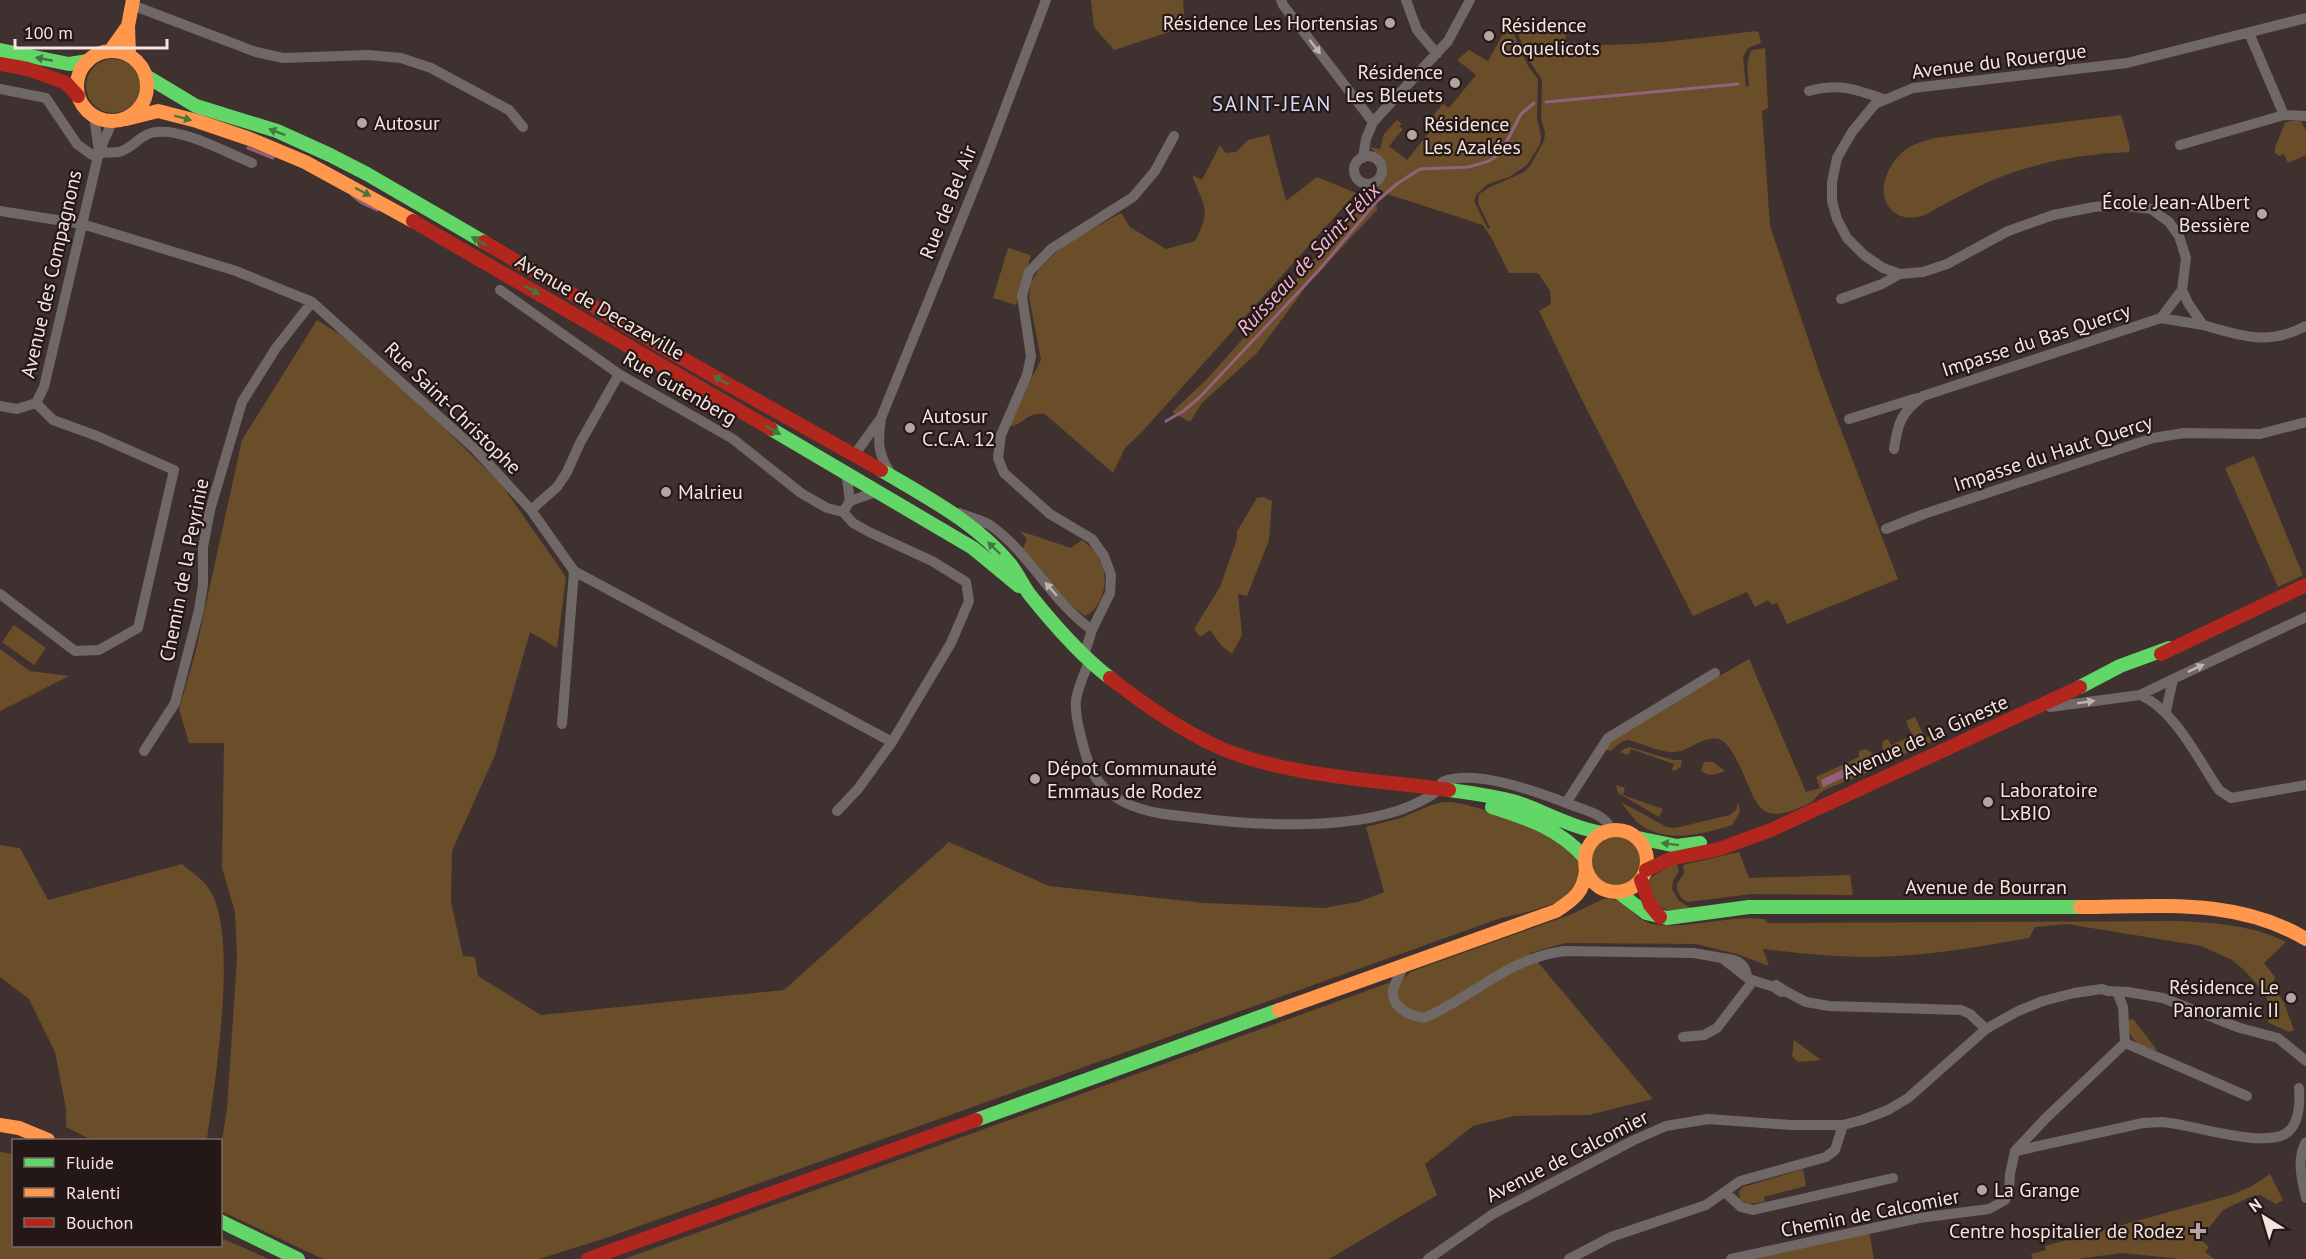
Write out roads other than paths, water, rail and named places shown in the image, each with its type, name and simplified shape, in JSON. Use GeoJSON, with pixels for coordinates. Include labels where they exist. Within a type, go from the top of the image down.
{"type":"FeatureCollection","features":[{"type":"Feature","properties":{"kind":"main road"},"geometry":{"type":"LineString","coordinates":[[129,55],[128,26],[133,2]]}},
{"type":"Feature","properties":{"kind":"main road"},"geometry":{"type":"LineString","coordinates":[[110,51],[128,26]]}},
{"type":"Feature","properties":{"kind":"main road"},"geometry":{"type":"LineString","coordinates":[[0,50],[69,64],[88,60],[110,51],[129,55],[140,64],[146,76],[148,88],[144,101],[137,111],[126,118],[112,122],[94,116],[84,108],[78,96],[66,83],[28,69],[0,64]]}},
{"type":"Feature","properties":{"kind":"main road"},"geometry":{"type":"LineString","coordinates":[[78,96],[79,77],[88,60]]}},
{"type":"Feature","properties":{"kind":"main road","name":"Avenue de Decazeville"},"geometry":{"type":"LineString","coordinates":[[146,76],[196,106],[277,131],[330,155],[676,355],[892,475],[945,508],[991,544],[1011,565],[1029,594]]}},
{"type":"Feature","properties":{"kind":"main road","name":"Avenue de Decazeville"},"geometry":{"type":"LineString","coordinates":[[126,118],[158,111],[250,140],[305,162],[368,195],[846,471],[973,548],[1029,594],[1086,658],[1154,711],[1219,747],[1270,764],[1480,794],[1518,803],[1583,830],[1607,831]]}},
{"type":"Feature","properties":{"kind":"main road","name":"Avenue de la Gineste"},"geometry":{"type":"LineString","coordinates":[[1791,820],[2075,691],[2086,682],[2115,668],[2169,648],[2306,585]]}},
{"type":"Feature","properties":{"kind":"main road","name":"Avenue de Decazeville"},"geometry":{"type":"LineString","coordinates":[[1440,788],[1541,824],[1562,834],[1585,864]]}},
{"type":"Feature","properties":{"kind":"main road"},"geometry":{"type":"LineString","coordinates":[[588,1259],[1403,968],[1556,911],[1579,897],[1585,886],[1585,864],[1591,843],[1607,831],[1623,830],[1638,838],[1677,846],[1722,840],[1791,820]]}},
{"type":"Feature","properties":{"kind":"main road"},"geometry":{"type":"LineString","coordinates":[[1556,911],[1569,910],[1613,892],[1630,889],[1644,875],[1670,859],[1737,844],[1791,820]]}},
{"type":"Feature","properties":{"kind":"main road"},"geometry":{"type":"LineString","coordinates":[[1638,838],[1647,853],[1644,875],[1650,904],[1660,917]]}},
{"type":"Feature","properties":{"kind":"main road"},"geometry":{"type":"LineString","coordinates":[[1585,864],[1594,883],[1646,913],[1660,917]]}},
{"type":"Feature","properties":{"kind":"main road","name":"Avenue de Bourran"},"geometry":{"type":"LineString","coordinates":[[1660,917],[1749,907],[2211,907],[2261,917],[2278,923],[2306,939]]}},
{"type":"Feature","properties":{"kind":"main road"},"geometry":{"type":"LineString","coordinates":[[0,1125],[19,1128],[46,1139]]}},
{"type":"Feature","properties":{"kind":"main road"},"geometry":{"type":"LineString","coordinates":[[222,1222],[298,1259]]}},
{"type":"Feature","properties":{"kind":"street","name":"Rue de Bel Air"},"geometry":{"type":"LineString","coordinates":[[855,454],[881,418],[986,159],[1046,0]]}},
{"type":"Feature","properties":{"kind":"street"},"geometry":{"type":"LineString","coordinates":[[1281,0],[1373,122]]}},
{"type":"Feature","properties":{"kind":"street"},"geometry":{"type":"LineString","coordinates":[[1406,0],[1417,30],[1437,54]]}},
{"type":"Feature","properties":{"kind":"street"},"geometry":{"type":"LineString","coordinates":[[1363,158],[1366,140],[1373,122],[1448,41],[1470,0]]}},
{"type":"Feature","properties":{"kind":"street"},"geometry":{"type":"LineString","coordinates":[[133,2],[256,52],[283,58],[369,55],[401,58],[431,68],[509,110],[523,127]]}},
{"type":"Feature","properties":{"kind":"street","name":"Avenue du Rouergue"},"geometry":{"type":"LineString","coordinates":[[1900,274],[1883,268],[1864,255],[1847,238],[1837,219],[1832,201],[1832,182],[1837,158],[1852,132],[1875,104],[1913,88],[2127,63],[2306,18]]}},
{"type":"Feature","properties":{"kind":"street"},"geometry":{"type":"LineString","coordinates":[[2249,33],[2284,115]]}},
{"type":"Feature","properties":{"kind":"street"},"geometry":{"type":"LineString","coordinates":[[1809,91],[1828,86],[1856,89],[1883,99]]}},
{"type":"Feature","properties":{"kind":"street"},"geometry":{"type":"LineString","coordinates":[[0,89],[45,98],[77,144],[92,155],[99,152],[119,152],[150,134],[172,132],[201,141],[252,163]]}},
{"type":"Feature","properties":{"kind":"street"},"geometry":{"type":"LineString","coordinates":[[2180,145],[2284,115],[2306,116]]}},
{"type":"Feature","properties":{"kind":"street","name":"Avenue des Compagnons"},"geometry":{"type":"LineString","coordinates":[[94,116],[99,152]]}},
{"type":"Feature","properties":{"kind":"street","name":"Avenue des Compagnons"},"geometry":{"type":"LineString","coordinates":[[36,403],[44,387],[99,152],[112,122]]}},
{"type":"Feature","properties":{"kind":"street"},"geometry":{"type":"LineString","coordinates":[[1174,136],[1155,171],[1133,197],[1051,249],[1029,272],[1022,296],[1031,356],[1027,375],[1001,435],[998,458],[1004,473],[1050,514],[1092,539],[1104,556],[1110,575],[1110,593],[1092,630],[1076,702],[1079,731],[1094,775],[1108,791],[1128,804],[1151,812],[1236,823],[1367,819],[1406,808],[1440,788],[1442,782],[1452,778],[1492,780],[1529,789],[1598,815],[1609,822],[1607,831]]}},
{"type":"Feature","properties":{"kind":"street"},"geometry":{"type":"LineString","coordinates":[[1841,299],[1882,284],[1900,274],[1923,272],[1947,264],[2008,231],[2053,215],[2094,207],[2125,205],[2151,209],[2163,217],[2179,236],[2186,258],[2182,290],[2203,325],[2249,338],[2274,338],[2306,326]]}},
{"type":"Feature","properties":{"kind":"street","name":"Rue Saint-Christophe"},"geometry":{"type":"LineString","coordinates":[[0,211],[82,225],[218,265],[312,302],[476,449],[531,510],[574,571],[892,742]]}},
{"type":"Feature","properties":{"kind":"street","name":"Rue Gutenberg"},"geometry":{"type":"LineString","coordinates":[[500,290],[619,374],[732,440],[801,493],[827,508],[843,512],[853,523],[932,561],[966,582],[969,602],[951,643],[892,742]]}},
{"type":"Feature","properties":{"kind":"street","name":"Impasse du Bas Quercy"},"geometry":{"type":"LineString","coordinates":[[2161,318],[2182,290]]}},
{"type":"Feature","properties":{"kind":"street","name":"Chemin de la Peyrinie"},"geometry":{"type":"LineString","coordinates":[[144,751],[175,703],[199,610],[203,547],[210,510],[242,402],[276,348],[312,302]]}},
{"type":"Feature","properties":{"kind":"street","name":"Impasse du Bas Quercy"},"geometry":{"type":"LineString","coordinates":[[1849,419],[2161,318],[2203,325]]}},
{"type":"Feature","properties":{"kind":"street"},"geometry":{"type":"LineString","coordinates":[[531,510],[557,487],[567,472],[580,443],[619,374]]}},
{"type":"Feature","properties":{"kind":"street","name":"Impasse du Bas Quercy"},"geometry":{"type":"LineString","coordinates":[[1894,449],[1897,427],[1906,410],[1923,396]]}},
{"type":"Feature","properties":{"kind":"street"},"geometry":{"type":"LineString","coordinates":[[0,406],[17,409],[36,403],[53,420],[97,436],[174,470],[138,628],[99,650],[75,651],[0,594]]}},
{"type":"Feature","properties":{"kind":"street","name":"Rue de Bel Air"},"geometry":{"type":"LineString","coordinates":[[881,418],[878,445],[881,458],[892,475]]}},
{"type":"Feature","properties":{"kind":"street","name":"Impasse du Haut Quercy"},"geometry":{"type":"LineString","coordinates":[[1886,529],[1924,514],[2153,438],[2184,433],[2260,434],[2306,422]]}},
{"type":"Feature","properties":{"kind":"street"},"geometry":{"type":"LineString","coordinates":[[846,471],[850,501]]}},
{"type":"Feature","properties":{"kind":"street"},"geometry":{"type":"LineString","coordinates":[[843,512],[850,501],[879,491]]}},
{"type":"Feature","properties":{"kind":"street"},"geometry":{"type":"LineString","coordinates":[[945,508],[989,525],[1020,553],[1075,616],[1092,630]]}},
{"type":"Feature","properties":{"kind":"street"},"geometry":{"type":"LineString","coordinates":[[562,724],[574,571]]}},
{"type":"Feature","properties":{"kind":"street"},"geometry":{"type":"LineString","coordinates":[[2032,710],[2140,695],[2306,617]]}},
{"type":"Feature","properties":{"kind":"street"},"geometry":{"type":"LineString","coordinates":[[1566,803],[1608,738],[1715,673]]}},
{"type":"Feature","properties":{"kind":"street"},"geometry":{"type":"LineString","coordinates":[[2166,711],[2173,679]]}},
{"type":"Feature","properties":{"kind":"street"},"geometry":{"type":"LineString","coordinates":[[2140,695],[2152,700],[2166,711],[2219,790],[2231,798],[2306,785]]}},
{"type":"Feature","properties":{"kind":"street"},"geometry":{"type":"LineString","coordinates":[[837,811],[858,789],[892,742]]}},
{"type":"Feature","properties":{"kind":"street"},"geometry":{"type":"LineString","coordinates":[[1403,968],[1393,991],[1394,1001],[1405,1012],[1424,1018],[1518,963],[1535,957],[1564,951],[1694,953],[1733,959],[1741,963],[1750,978],[1806,1002],[1829,1006],[1961,1010],[1970,1014],[1986,1029]]}},
{"type":"Feature","properties":{"kind":"street"},"geometry":{"type":"LineString","coordinates":[[1683,1037],[1704,1035],[1717,1028],[1750,978]]}},
{"type":"Feature","properties":{"kind":"street","name":"Avenue de Calcomier"},"geometry":{"type":"LineString","coordinates":[[1428,1259],[1493,1214],[1634,1140],[1666,1126],[1708,1119],[1791,1125],[1843,1125],[1888,1110],[1908,1098],[1986,1029],[2018,1011],[2043,1001],[2074,993],[2092,992],[2102,988],[2163,998],[2240,1028],[2278,1038],[2306,1061]]}},
{"type":"Feature","properties":{"kind":"street"},"geometry":{"type":"LineString","coordinates":[[2015,1151],[2046,1118],[2125,1043],[2123,1007],[2118,992]]}},
{"type":"Feature","properties":{"kind":"street"},"geometry":{"type":"LineString","coordinates":[[2125,1043],[2247,1096]]}},
{"type":"Feature","properties":{"kind":"street"},"geometry":{"type":"LineString","coordinates":[[2015,1151],[2143,1123],[2163,1122],[2260,1138],[2284,1134],[2294,1124],[2300,1104],[2299,1088]]}},
{"type":"Feature","properties":{"kind":"street"},"geometry":{"type":"LineString","coordinates":[[1569,1259],[1611,1236],[1706,1205],[1740,1181],[1826,1157],[1835,1150],[1843,1125]]}},
{"type":"Feature","properties":{"kind":"street"},"geometry":{"type":"LineString","coordinates":[[2306,1142],[2300,1156],[2300,1170],[2306,1198]]}},
{"type":"Feature","properties":{"kind":"street","name":"Chemin de Calcomier"},"geometry":{"type":"LineString","coordinates":[[1731,1259],[1919,1218],[1989,1209],[2005,1200],[2009,1192],[2015,1151]]}},
{"type":"Feature","properties":{"kind":"street"},"geometry":{"type":"LineString","coordinates":[[1726,1193],[1741,1207],[1753,1210],[1893,1178]]}},
{"type":"Feature","properties":{"kind":"waterway","name":"Ruisseau de Saint-Félix"},"geometry":{"type":"LineString","coordinates":[[1546,102],[1738,84]]}},
{"type":"Feature","properties":{"kind":"waterway","name":"Ruisseau de Saint-Félix"},"geometry":{"type":"LineString","coordinates":[[1166,421],[1199,398],[1319,270],[1376,202],[1398,183],[1420,169],[1469,167],[1489,161],[1500,154],[1521,114],[1534,103]]}},
{"type":"Feature","properties":{"kind":"waterway"},"geometry":{"type":"LineString","coordinates":[[248,148],[273,158]]}},
{"type":"Feature","properties":{"kind":"waterway"},"geometry":{"type":"LineString","coordinates":[[352,195],[377,210]]}},
{"type":"Feature","properties":{"kind":"place","name":"Résidence Les Hortensias"},"geometry":{"type":"Point","coordinates":[1390,23]}},
{"type":"Feature","properties":{"kind":"place","name":"Résidence Coquelicots"},"geometry":{"type":"Point","coordinates":[1489,36]}},
{"type":"Feature","properties":{"kind":"place","name":"Résidence Les Bleuets"},"geometry":{"type":"Point","coordinates":[1455,83]}},
{"type":"Feature","properties":{"kind":"place","name":"Autosur"},"geometry":{"type":"Point","coordinates":[362,123]}},
{"type":"Feature","properties":{"kind":"place","name":"Résidence Les Azalées"},"geometry":{"type":"Point","coordinates":[1412,135]}},
{"type":"Feature","properties":{"kind":"place","name":"École Jean-Albert Bessière"},"geometry":{"type":"Point","coordinates":[2262,214]}},
{"type":"Feature","properties":{"kind":"place","name":"Autosur C.C.A. 12"},"geometry":{"type":"Point","coordinates":[910,428]}},
{"type":"Feature","properties":{"kind":"place","name":"Malrieu"},"geometry":{"type":"Point","coordinates":[666,492]}},
{"type":"Feature","properties":{"kind":"place","name":"Dépot Communauté Emmaus de Rodez"},"geometry":{"type":"Point","coordinates":[1035,779]}},
{"type":"Feature","properties":{"kind":"place","name":"Laboratoire LxBIO"},"geometry":{"type":"Point","coordinates":[1988,802]}},
{"type":"Feature","properties":{"kind":"place","name":"Résidence Le Panoramic II"},"geometry":{"type":"Point","coordinates":[2291,998]}},
{"type":"Feature","properties":{"kind":"place","name":"La Grange"},"geometry":{"type":"Point","coordinates":[1982,1190]}},
{"type":"Feature","properties":{"kind":"place","name":"Centre hospitalier de Rodez"},"geometry":{"type":"Point","coordinates":[2198,1231]}},
{"type":"Feature","properties":{"kind":"district","name":"SAINT-JEAN"},"geometry":{"type":"Point","coordinates":[1272,103]}}]}
